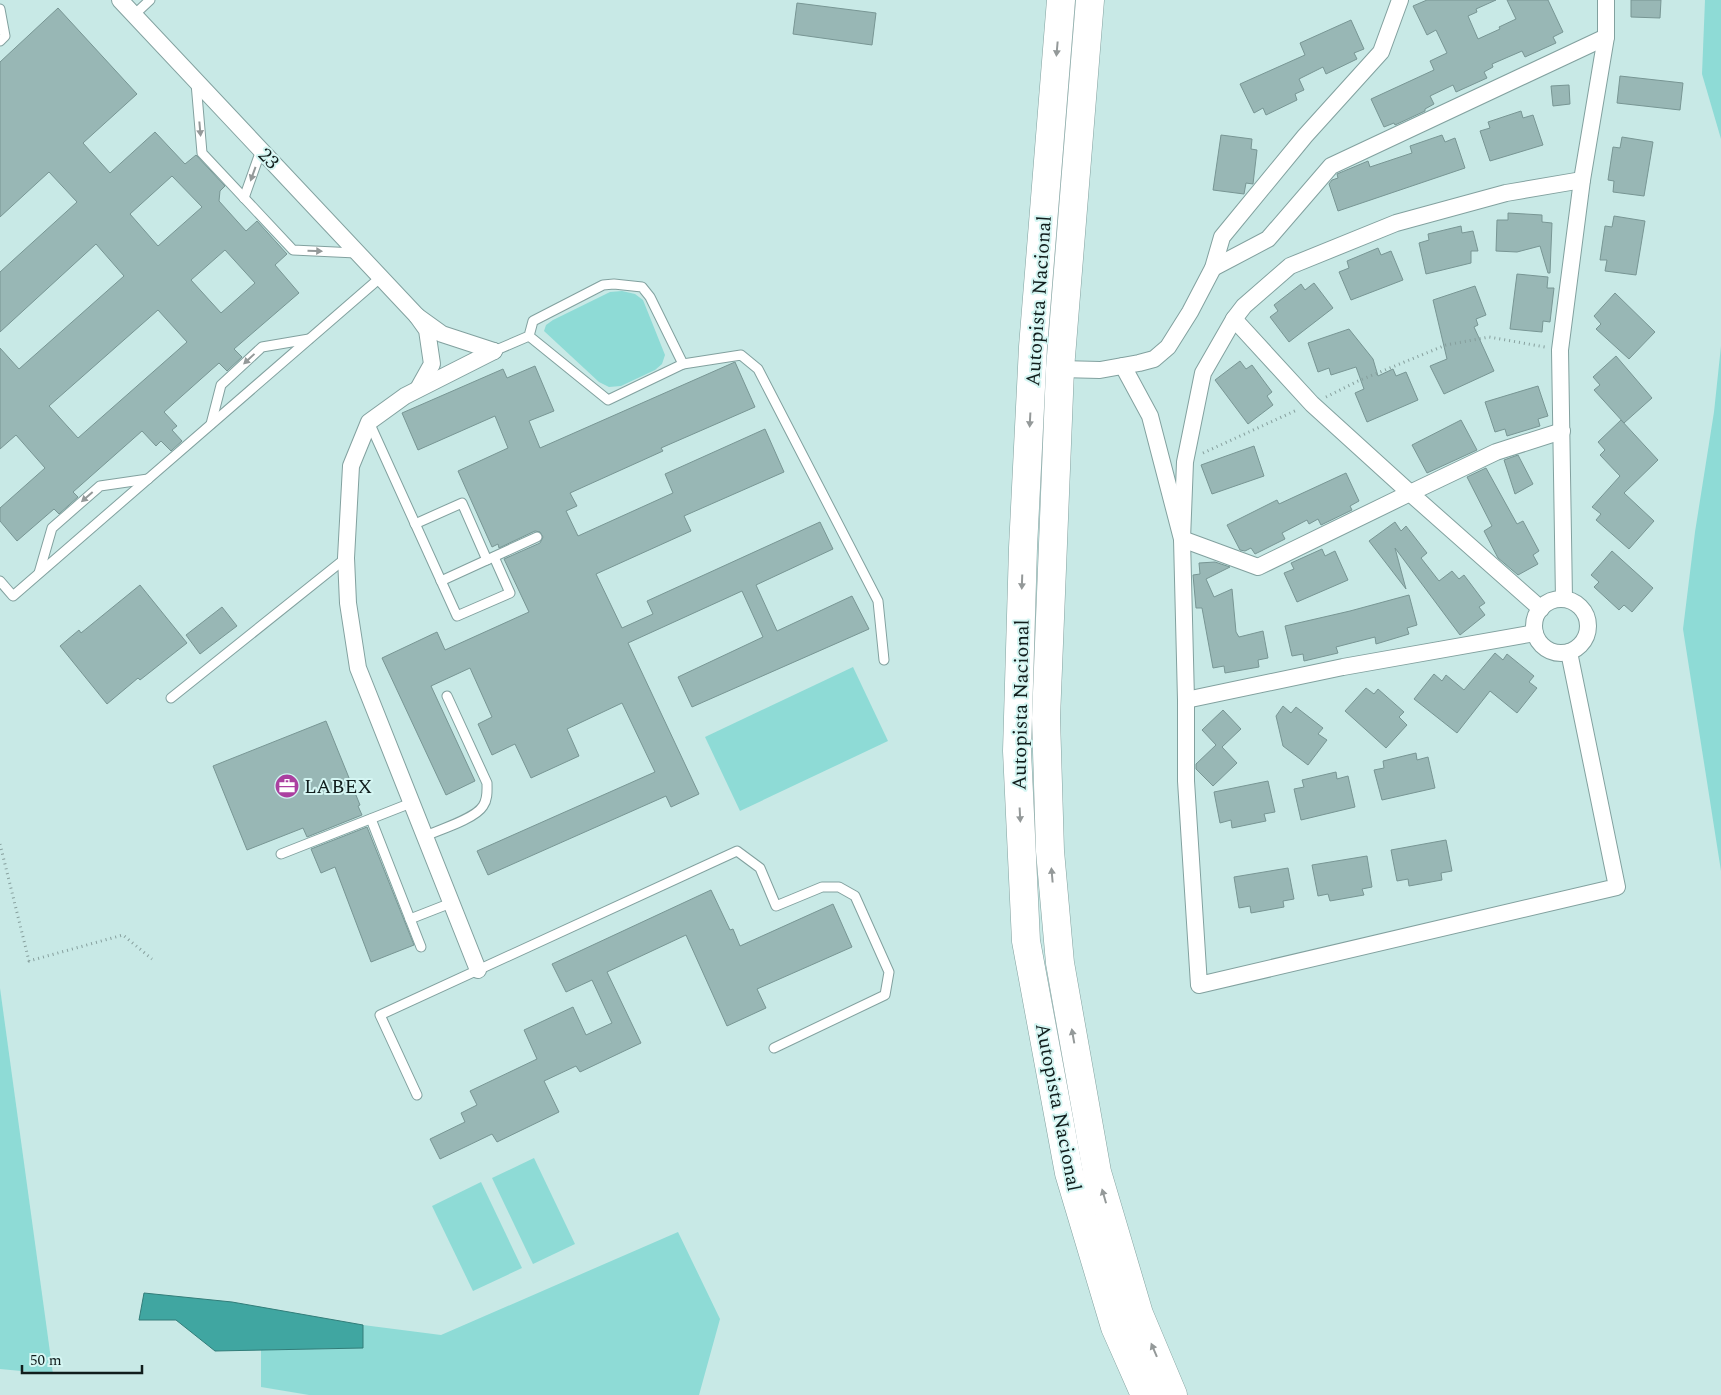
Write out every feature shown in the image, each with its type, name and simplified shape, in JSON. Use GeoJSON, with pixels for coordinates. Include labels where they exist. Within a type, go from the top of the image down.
{"type":"FeatureCollection","features":[{"type":"Feature","properties":{"kind":"highway","name":"Autopista Nacional"},"geometry":{"type":"LineString","coordinates":[[1061,0],[1033,347],[1023,557],[1017,751],[1026,940],[1070,1173],[1115,1327],[1145,1395]]}},
{"type":"Feature","properties":{"kind":"highway","name":"Autopista Nacional"},"geometry":{"type":"LineString","coordinates":[[1090,0],[1060,369],[1046,718],[1050,851],[1060,963],[1096,1172],[1139,1314],[1173,1395]]}},
{"type":"Feature","properties":{"kind":"street","name":"23"},"geometry":{"type":"LineString","coordinates":[[120,0],[418,316],[442,334],[494,350]]}},
{"type":"Feature","properties":{"kind":"street"},"geometry":{"type":"LineString","coordinates":[[1060,369],[1100,370],[1123,366],[1154,359],[1168,347],[1190,312],[1213,268],[1222,237],[1305,136],[1381,52],[1400,0]]}},
{"type":"Feature","properties":{"kind":"street"},"geometry":{"type":"LineString","coordinates":[[1564,599],[1560,350],[1582,180],[1606,37],[1606,0]]}},
{"type":"Feature","properties":{"kind":"street"},"geometry":{"type":"LineString","coordinates":[[1213,268],[1268,239],[1331,166],[1606,37]]}},
{"type":"Feature","properties":{"kind":"street"},"geometry":{"type":"LineString","coordinates":[[1569,652],[1617,887],[1199,986],[1186,781],[1182,539],[1186,462],[1202,373],[1234,319],[1244,306],[1290,266],[1396,223],[1506,193],[1582,180]]}},
{"type":"Feature","properties":{"kind":"street","name":"23"},"geometry":{"type":"LineString","coordinates":[[418,316],[427,330],[432,364],[418,389]]}},
{"type":"Feature","properties":{"kind":"street"},"geometry":{"type":"LineString","coordinates":[[1234,319],[1312,404],[1540,609]]}},
{"type":"Feature","properties":{"kind":"street"},"geometry":{"type":"LineString","coordinates":[[478,970],[358,668],[348,603],[346,558],[351,466],[369,422],[405,396],[494,350]]}},
{"type":"Feature","properties":{"kind":"street"},"geometry":{"type":"LineString","coordinates":[[1123,366],[1150,416],[1182,539]]}},
{"type":"Feature","properties":{"kind":"street"},"geometry":{"type":"LineString","coordinates":[[1182,539],[1258,567],[1496,452],[1562,432]]}},
{"type":"Feature","properties":{"kind":"street"},"geometry":{"type":"LineString","coordinates":[[1564,599],[1581,607],[1586,615],[1588,624],[1584,641],[1577,648],[1569,652],[1560,653],[1544,647],[1538,641],[1534,624],[1540,609],[1547,603],[1564,599]]}},
{"type":"Feature","properties":{"kind":"street"},"geometry":{"type":"LineString","coordinates":[[1186,700],[1344,667],[1535,633]]}},
{"type":"Feature","properties":{"kind":"lane"},"geometry":{"type":"LineString","coordinates":[[134,15],[150,0]]}},
{"type":"Feature","properties":{"kind":"lane"},"geometry":{"type":"LineString","coordinates":[[0,9],[5,36],[0,40]]}},
{"type":"Feature","properties":{"kind":"lane"},"geometry":{"type":"LineString","coordinates":[[196,80],[202,153],[292,250],[358,252]]}},
{"type":"Feature","properties":{"kind":"lane"},"geometry":{"type":"LineString","coordinates":[[244,198],[261,150]]}},
{"type":"Feature","properties":{"kind":"lane"},"geometry":{"type":"LineString","coordinates":[[0,581],[13,596],[381,277]]}},
{"type":"Feature","properties":{"kind":"lane"},"geometry":{"type":"LineString","coordinates":[[529,336],[533,321],[603,285],[642,287],[650,297],[683,364]]}},
{"type":"Feature","properties":{"kind":"lane"},"geometry":{"type":"LineString","coordinates":[[494,350],[529,336]]}},
{"type":"Feature","properties":{"kind":"lane"},"geometry":{"type":"LineString","coordinates":[[529,336],[608,400],[683,364],[741,354],[758,369],[878,601],[884,660]]}},
{"type":"Feature","properties":{"kind":"lane"},"geometry":{"type":"LineString","coordinates":[[211,425],[221,385],[262,347],[310,339]]}},
{"type":"Feature","properties":{"kind":"lane"},"geometry":{"type":"LineString","coordinates":[[369,422],[415,524],[457,616],[510,592],[462,503],[415,524]]}},
{"type":"Feature","properties":{"kind":"lane"},"geometry":{"type":"LineString","coordinates":[[38,574],[52,528],[100,486],[148,479]]}},
{"type":"Feature","properties":{"kind":"lane"},"geometry":{"type":"LineString","coordinates":[[441,581],[537,537]]}},
{"type":"Feature","properties":{"kind":"lane"},"geometry":{"type":"LineString","coordinates":[[171,698],[346,558]]}},
{"type":"Feature","properties":{"kind":"lane"},"geometry":{"type":"LineString","coordinates":[[425,836],[471,816],[483,806],[487,796],[487,783],[447,696]]}},
{"type":"Feature","properties":{"kind":"lane"},"geometry":{"type":"LineString","coordinates":[[281,854],[411,803]]}},
{"type":"Feature","properties":{"kind":"lane"},"geometry":{"type":"LineString","coordinates":[[371,819],[421,947]]}},
{"type":"Feature","properties":{"kind":"lane"},"geometry":{"type":"LineString","coordinates":[[417,1095],[380,1015],[737,851],[760,868],[776,906],[822,887],[839,887],[855,896],[889,972],[885,995],[774,1048]]}},
{"type":"Feature","properties":{"kind":"lane"},"geometry":{"type":"LineString","coordinates":[[410,919],[451,903]]}},
{"type":"Feature","properties":{"kind":"path"},"geometry":{"type":"LineString","coordinates":[[1186,462],[1358,381],[1446,345],[1489,337],[1560,350]]}},
{"type":"Feature","properties":{"kind":"path"},"geometry":{"type":"LineString","coordinates":[[0,844],[29,961],[123,935],[152,960]]}},
{"type":"Feature","properties":{"kind":"shaded area"},"geometry":{"type":"Polygon","coordinates":[[[1705,0],[1721,0],[1721,139],[1702,74],[1705,0]]]}},
{"type":"Feature","properties":{"kind":"shaded area"},"geometry":{"type":"Polygon","coordinates":[[[622,291],[635,294],[643,300],[665,355],[662,364],[655,370],[621,386],[609,387],[599,382],[544,331],[546,325],[553,320],[610,292],[622,291]]]}},
{"type":"Feature","properties":{"kind":"shaded area"},"geometry":{"type":"Polygon","coordinates":[[[1721,346],[1721,871],[1683,629],[1695,532],[1714,412],[1721,346]]]}},
{"type":"Feature","properties":{"kind":"shaded area"},"geometry":{"type":"Polygon","coordinates":[[[853,667],[888,741],[740,811],[705,737],[853,667]]]}},
{"type":"Feature","properties":{"kind":"shaded area"},"geometry":{"type":"Polygon","coordinates":[[[0,988],[53,1374],[0,1369],[0,988]]]}},
{"type":"Feature","properties":{"kind":"shaded area"},"geometry":{"type":"Polygon","coordinates":[[[534,1158],[575,1244],[533,1264],[492,1178],[534,1158]]]}},
{"type":"Feature","properties":{"kind":"shaded area"},"geometry":{"type":"Polygon","coordinates":[[[481,1182],[522,1268],[473,1291],[432,1206],[481,1182]]]}},
{"type":"Feature","properties":{"kind":"shaded area"},"geometry":{"type":"Polygon","coordinates":[[[678,1232],[720,1319],[699,1395],[309,1395],[261,1387],[261,1350],[363,1348],[363,1325],[441,1335],[678,1232]]]}},
{"type":"Feature","properties":{"kind":"shaded area"},"geometry":{"type":"Polygon","coordinates":[[[144,1293],[232,1302],[363,1325],[363,1348],[215,1351],[176,1320],[139,1320],[144,1293]]]}},
{"type":"Feature","properties":{"kind":"building"},"geometry":{"type":"Polygon","coordinates":[[[1427,0],[1496,0],[1476,9],[1477,12],[1468,16],[1478,39],[1516,19],[1507,0],[1548,0],[1563,32],[1553,37],[1556,43],[1525,57],[1522,51],[1492,64],[1493,67],[1484,72],[1487,78],[1456,92],[1453,85],[1430,96],[1434,104],[1425,109],[1425,111],[1395,125],[1394,123],[1384,127],[1371,99],[1434,70],[1430,61],[1447,53],[1436,30],[1427,35],[1413,6],[1427,0]]]}},
{"type":"Feature","properties":{"kind":"building"},"geometry":{"type":"Polygon","coordinates":[[[1631,0],[1661,0],[1660,18],[1631,17],[1631,0]]]}},
{"type":"Feature","properties":{"kind":"building"},"geometry":{"type":"Polygon","coordinates":[[[797,3],[876,13],[872,45],[793,34],[797,3]]]}},
{"type":"Feature","properties":{"kind":"building"},"geometry":{"type":"Polygon","coordinates":[[[58,8],[137,94],[83,143],[110,173],[155,132],[185,164],[196,155],[225,186],[220,191],[219,201],[246,231],[257,221],[287,254],[275,265],[299,293],[234,349],[242,357],[227,371],[219,363],[164,412],[177,426],[172,430],[182,441],[171,451],[161,441],[156,446],[142,431],[73,492],[78,497],[59,514],[54,509],[17,541],[0,521],[0,508],[45,468],[16,435],[0,449],[0,348],[19,369],[124,276],[96,244],[0,332],[0,272],[77,202],[49,172],[0,217],[0,62],[58,8]],[[172,176],[130,214],[158,246],[202,207],[172,176]],[[225,250],[191,280],[221,313],[255,283],[225,250]],[[158,310],[49,406],[78,438],[187,342],[158,310]]]}},
{"type":"Feature","properties":{"kind":"building"},"geometry":{"type":"Polygon","coordinates":[[[1351,20],[1364,49],[1354,53],[1357,59],[1326,74],[1323,67],[1299,79],[1304,90],[1295,94],[1297,100],[1266,115],[1263,108],[1254,113],[1240,84],[1305,55],[1300,43],[1351,20]]]}},
{"type":"Feature","properties":{"kind":"building"},"geometry":{"type":"Polygon","coordinates":[[[1620,76],[1683,83],[1680,110],[1617,103],[1620,76]]]}},
{"type":"Feature","properties":{"kind":"building"},"geometry":{"type":"Polygon","coordinates":[[[1569,85],[1570,104],[1553,106],[1551,86],[1569,85]]]}},
{"type":"Feature","properties":{"kind":"building"},"geometry":{"type":"Polygon","coordinates":[[[1521,111],[1523,118],[1533,115],[1543,145],[1490,161],[1480,131],[1490,128],[1488,122],[1521,111]]]}},
{"type":"Feature","properties":{"kind":"building"},"geometry":{"type":"Polygon","coordinates":[[[1221,135],[1252,139],[1251,149],[1257,150],[1253,184],[1246,183],[1244,194],[1213,190],[1221,135]]]}},
{"type":"Feature","properties":{"kind":"building"},"geometry":{"type":"Polygon","coordinates":[[[1442,135],[1445,142],[1455,138],[1465,168],[1338,211],[1329,184],[1332,180],[1338,178],[1337,174],[1368,161],[1370,167],[1412,153],[1410,146],[1442,135]]]}},
{"type":"Feature","properties":{"kind":"building"},"geometry":{"type":"Polygon","coordinates":[[[1622,137],[1653,142],[1644,196],[1613,192],[1614,181],[1608,180],[1613,147],[1620,148],[1622,137]]]}},
{"type":"Feature","properties":{"kind":"building"},"geometry":{"type":"Polygon","coordinates":[[[1508,213],[1542,215],[1542,222],[1552,223],[1550,273],[1548,273],[1540,246],[1517,252],[1496,251],[1497,220],[1508,220],[1508,213]]]}},
{"type":"Feature","properties":{"kind":"building"},"geometry":{"type":"Polygon","coordinates":[[[1614,216],[1645,221],[1636,275],[1605,271],[1607,260],[1600,260],[1605,226],[1612,227],[1614,216]]]}},
{"type":"Feature","properties":{"kind":"building"},"geometry":{"type":"Polygon","coordinates":[[[1461,226],[1462,233],[1473,231],[1478,251],[1471,251],[1471,263],[1426,274],[1419,243],[1429,240],[1428,234],[1461,226]]]}},
{"type":"Feature","properties":{"kind":"building"},"geometry":{"type":"Polygon","coordinates":[[[1378,248],[1381,255],[1391,251],[1403,280],[1351,300],[1339,272],[1349,268],[1347,261],[1378,248]]]}},
{"type":"Feature","properties":{"kind":"building"},"geometry":{"type":"Polygon","coordinates":[[[1517,274],[1548,277],[1547,288],[1554,288],[1550,322],[1543,321],[1542,332],[1510,329],[1517,274]]]}},
{"type":"Feature","properties":{"kind":"building"},"geometry":{"type":"Polygon","coordinates":[[[1314,283],[1333,308],[1289,342],[1270,317],[1278,311],[1274,305],[1301,284],[1305,290],[1314,283]]]}},
{"type":"Feature","properties":{"kind":"building"},"geometry":{"type":"Polygon","coordinates":[[[1475,286],[1486,315],[1476,319],[1478,325],[1474,327],[1494,371],[1444,394],[1430,366],[1447,359],[1433,300],[1475,286]]]}},
{"type":"Feature","properties":{"kind":"building"},"geometry":{"type":"Polygon","coordinates":[[[1615,293],[1655,332],[1629,359],[1596,329],[1601,324],[1594,316],[1615,293]]]}},
{"type":"Feature","properties":{"kind":"building"},"geometry":{"type":"Polygon","coordinates":[[[1349,329],[1373,359],[1378,376],[1393,369],[1396,376],[1406,372],[1418,400],[1367,422],[1355,393],[1364,389],[1356,367],[1331,375],[1329,368],[1318,372],[1308,343],[1349,329]]]}},
{"type":"Feature","properties":{"kind":"building"},"geometry":{"type":"Polygon","coordinates":[[[1616,356],[1652,398],[1624,423],[1594,390],[1600,385],[1593,377],[1616,356]]]}},
{"type":"Feature","properties":{"kind":"building"},"geometry":{"type":"Polygon","coordinates":[[[1240,361],[1246,369],[1252,365],[1272,392],[1267,396],[1273,405],[1248,424],[1215,380],[1240,361]]]}},
{"type":"Feature","properties":{"kind":"building"},"geometry":{"type":"Polygon","coordinates":[[[735,362],[755,407],[661,448],[663,451],[570,493],[577,506],[566,511],[578,536],[673,493],[665,474],[765,429],[784,472],[684,516],[691,531],[596,574],[622,628],[653,614],[647,601],[820,522],[833,549],[756,585],[777,631],[852,596],[869,629],[692,707],[678,677],[763,637],[742,591],[628,643],[699,794],[671,807],[666,796],[488,875],[477,851],[655,772],[622,703],[567,729],[579,756],[531,778],[515,744],[492,755],[478,724],[492,717],[470,668],[431,686],[475,781],[446,795],[382,658],[437,632],[445,650],[529,612],[504,559],[540,543],[543,537],[540,532],[535,531],[499,548],[498,544],[492,547],[458,471],[508,448],[495,416],[418,450],[402,413],[503,369],[507,378],[535,366],[554,411],[529,421],[540,448],[735,362]]]}},
{"type":"Feature","properties":{"kind":"building"},"geometry":{"type":"Polygon","coordinates":[[[1538,386],[1548,416],[1538,419],[1540,426],[1507,436],[1505,429],[1495,432],[1485,402],[1538,386]]]}},
{"type":"Feature","properties":{"kind":"building"},"geometry":{"type":"Polygon","coordinates":[[[1461,420],[1477,450],[1427,473],[1412,445],[1461,420]]]}},
{"type":"Feature","properties":{"kind":"building"},"geometry":{"type":"Polygon","coordinates":[[[1621,420],[1658,460],[1624,493],[1654,521],[1629,549],[1596,520],[1601,514],[1592,507],[1620,476],[1600,455],[1605,450],[1598,442],[1621,420]]]}},
{"type":"Feature","properties":{"kind":"building"},"geometry":{"type":"Polygon","coordinates":[[[1254,446],[1264,476],[1212,494],[1201,465],[1254,446]]]}},
{"type":"Feature","properties":{"kind":"building"},"geometry":{"type":"Polygon","coordinates":[[[1518,455],[1533,484],[1515,494],[1504,460],[1518,455]]]}},
{"type":"Feature","properties":{"kind":"building"},"geometry":{"type":"Polygon","coordinates":[[[1486,468],[1517,524],[1523,521],[1539,551],[1533,555],[1538,564],[1518,575],[1498,558],[1484,531],[1492,526],[1467,477],[1486,468]]]}},
{"type":"Feature","properties":{"kind":"building"},"geometry":{"type":"Polygon","coordinates":[[[1346,473],[1359,501],[1350,506],[1352,510],[1321,525],[1318,519],[1309,524],[1307,520],[1282,533],[1285,539],[1255,554],[1251,548],[1245,551],[1240,550],[1227,525],[1277,500],[1279,504],[1346,473]]]}},
{"type":"Feature","properties":{"kind":"building"},"geometry":{"type":"Polygon","coordinates":[[[1395,522],[1401,531],[1406,526],[1427,553],[1421,558],[1439,581],[1452,571],[1459,579],[1464,575],[1485,603],[1479,607],[1485,615],[1460,635],[1395,548],[1406,589],[1369,541],[1395,522]]]}},
{"type":"Feature","properties":{"kind":"building"},"geometry":{"type":"Polygon","coordinates":[[[1322,549],[1325,556],[1335,551],[1348,580],[1297,602],[1284,573],[1294,569],[1291,563],[1322,549]]]}},
{"type":"Feature","properties":{"kind":"building"},"geometry":{"type":"Polygon","coordinates":[[[1612,551],[1653,588],[1632,612],[1624,605],[1619,610],[1594,587],[1599,582],[1591,575],[1612,551]]]}},
{"type":"Feature","properties":{"kind":"building"},"geometry":{"type":"Polygon","coordinates":[[[1215,562],[1230,567],[1206,579],[1214,597],[1232,589],[1236,632],[1239,637],[1263,631],[1268,658],[1258,660],[1259,667],[1225,673],[1224,666],[1213,668],[1202,608],[1196,608],[1193,575],[1200,574],[1199,563],[1215,562]]]}},
{"type":"Feature","properties":{"kind":"building"},"geometry":{"type":"Polygon","coordinates":[[[140,585],[187,643],[140,680],[138,678],[107,704],[60,646],[79,630],[81,633],[140,585]]]}},
{"type":"Feature","properties":{"kind":"building"},"geometry":{"type":"Polygon","coordinates":[[[1409,595],[1417,625],[1407,628],[1409,634],[1376,644],[1375,637],[1336,647],[1338,653],[1304,661],[1303,654],[1292,656],[1285,626],[1409,595]]]}},
{"type":"Feature","properties":{"kind":"building"},"geometry":{"type":"Polygon","coordinates":[[[222,607],[237,626],[200,654],[186,635],[222,607]]]}},
{"type":"Feature","properties":{"kind":"building"},"geometry":{"type":"Polygon","coordinates":[[[1495,653],[1503,660],[1507,654],[1534,676],[1529,682],[1537,688],[1517,713],[1490,691],[1457,733],[1414,699],[1434,674],[1442,681],[1446,675],[1464,690],[1495,653]]]}},
{"type":"Feature","properties":{"kind":"building"},"geometry":{"type":"Polygon","coordinates":[[[1366,688],[1374,694],[1378,689],[1404,712],[1399,717],[1407,725],[1386,748],[1345,711],[1366,688]]]}},
{"type":"Feature","properties":{"kind":"building"},"geometry":{"type":"Polygon","coordinates":[[[1283,706],[1291,713],[1296,707],[1323,728],[1318,734],[1327,740],[1308,765],[1283,746],[1276,716],[1283,706]]]}},
{"type":"Feature","properties":{"kind":"building"},"geometry":{"type":"Polygon","coordinates":[[[1223,710],[1241,729],[1222,747],[1237,763],[1213,786],[1196,769],[1196,764],[1216,745],[1202,730],[1223,710]]]}},
{"type":"Feature","properties":{"kind":"building","name":"LABEX"},"geometry":{"type":"Polygon","coordinates":[[[326,721],[360,805],[358,806],[362,815],[307,837],[303,828],[247,850],[213,766],[326,721]]]}},
{"type":"Feature","properties":{"kind":"building"},"geometry":{"type":"Polygon","coordinates":[[[1416,753],[1417,760],[1428,757],[1435,788],[1382,800],[1374,770],[1384,768],[1383,761],[1416,753]]]}},
{"type":"Feature","properties":{"kind":"building"},"geometry":{"type":"Polygon","coordinates":[[[1336,772],[1337,779],[1348,776],[1355,807],[1301,820],[1294,789],[1304,787],[1302,780],[1336,772]]]}},
{"type":"Feature","properties":{"kind":"building"},"geometry":{"type":"Polygon","coordinates":[[[1268,781],[1275,812],[1264,814],[1266,821],[1232,828],[1231,820],[1220,823],[1214,792],[1268,781]]]}},
{"type":"Feature","properties":{"kind":"building"},"geometry":{"type":"Polygon","coordinates":[[[367,827],[414,945],[371,962],[335,867],[321,873],[311,849],[367,827]]]}},
{"type":"Feature","properties":{"kind":"building"},"geometry":{"type":"Polygon","coordinates":[[[1446,840],[1452,871],[1441,873],[1442,880],[1409,886],[1408,879],[1397,881],[1391,850],[1446,840]]]}},
{"type":"Feature","properties":{"kind":"building"},"geometry":{"type":"Polygon","coordinates":[[[1367,856],[1372,887],[1362,889],[1364,895],[1330,901],[1328,894],[1318,896],[1312,865],[1367,856]]]}},
{"type":"Feature","properties":{"kind":"building"},"geometry":{"type":"Polygon","coordinates":[[[1288,868],[1294,899],[1283,901],[1284,907],[1251,913],[1250,906],[1239,908],[1234,877],[1288,868]]]}},
{"type":"Feature","properties":{"kind":"building"},"geometry":{"type":"Polygon","coordinates":[[[711,890],[730,930],[733,929],[740,946],[833,904],[852,947],[757,989],[766,1008],[727,1026],[686,935],[607,972],[641,1043],[580,1072],[576,1066],[544,1081],[559,1112],[497,1142],[492,1134],[440,1159],[430,1139],[465,1122],[461,1113],[477,1105],[470,1091],[537,1059],[524,1030],[573,1007],[586,1035],[612,1023],[592,980],[566,992],[552,964],[711,890]]]}},
{"type":"Feature","properties":{"kind":"place","name":"LABEX"},"geometry":{"type":"Point","coordinates":[287,786]}}]}
